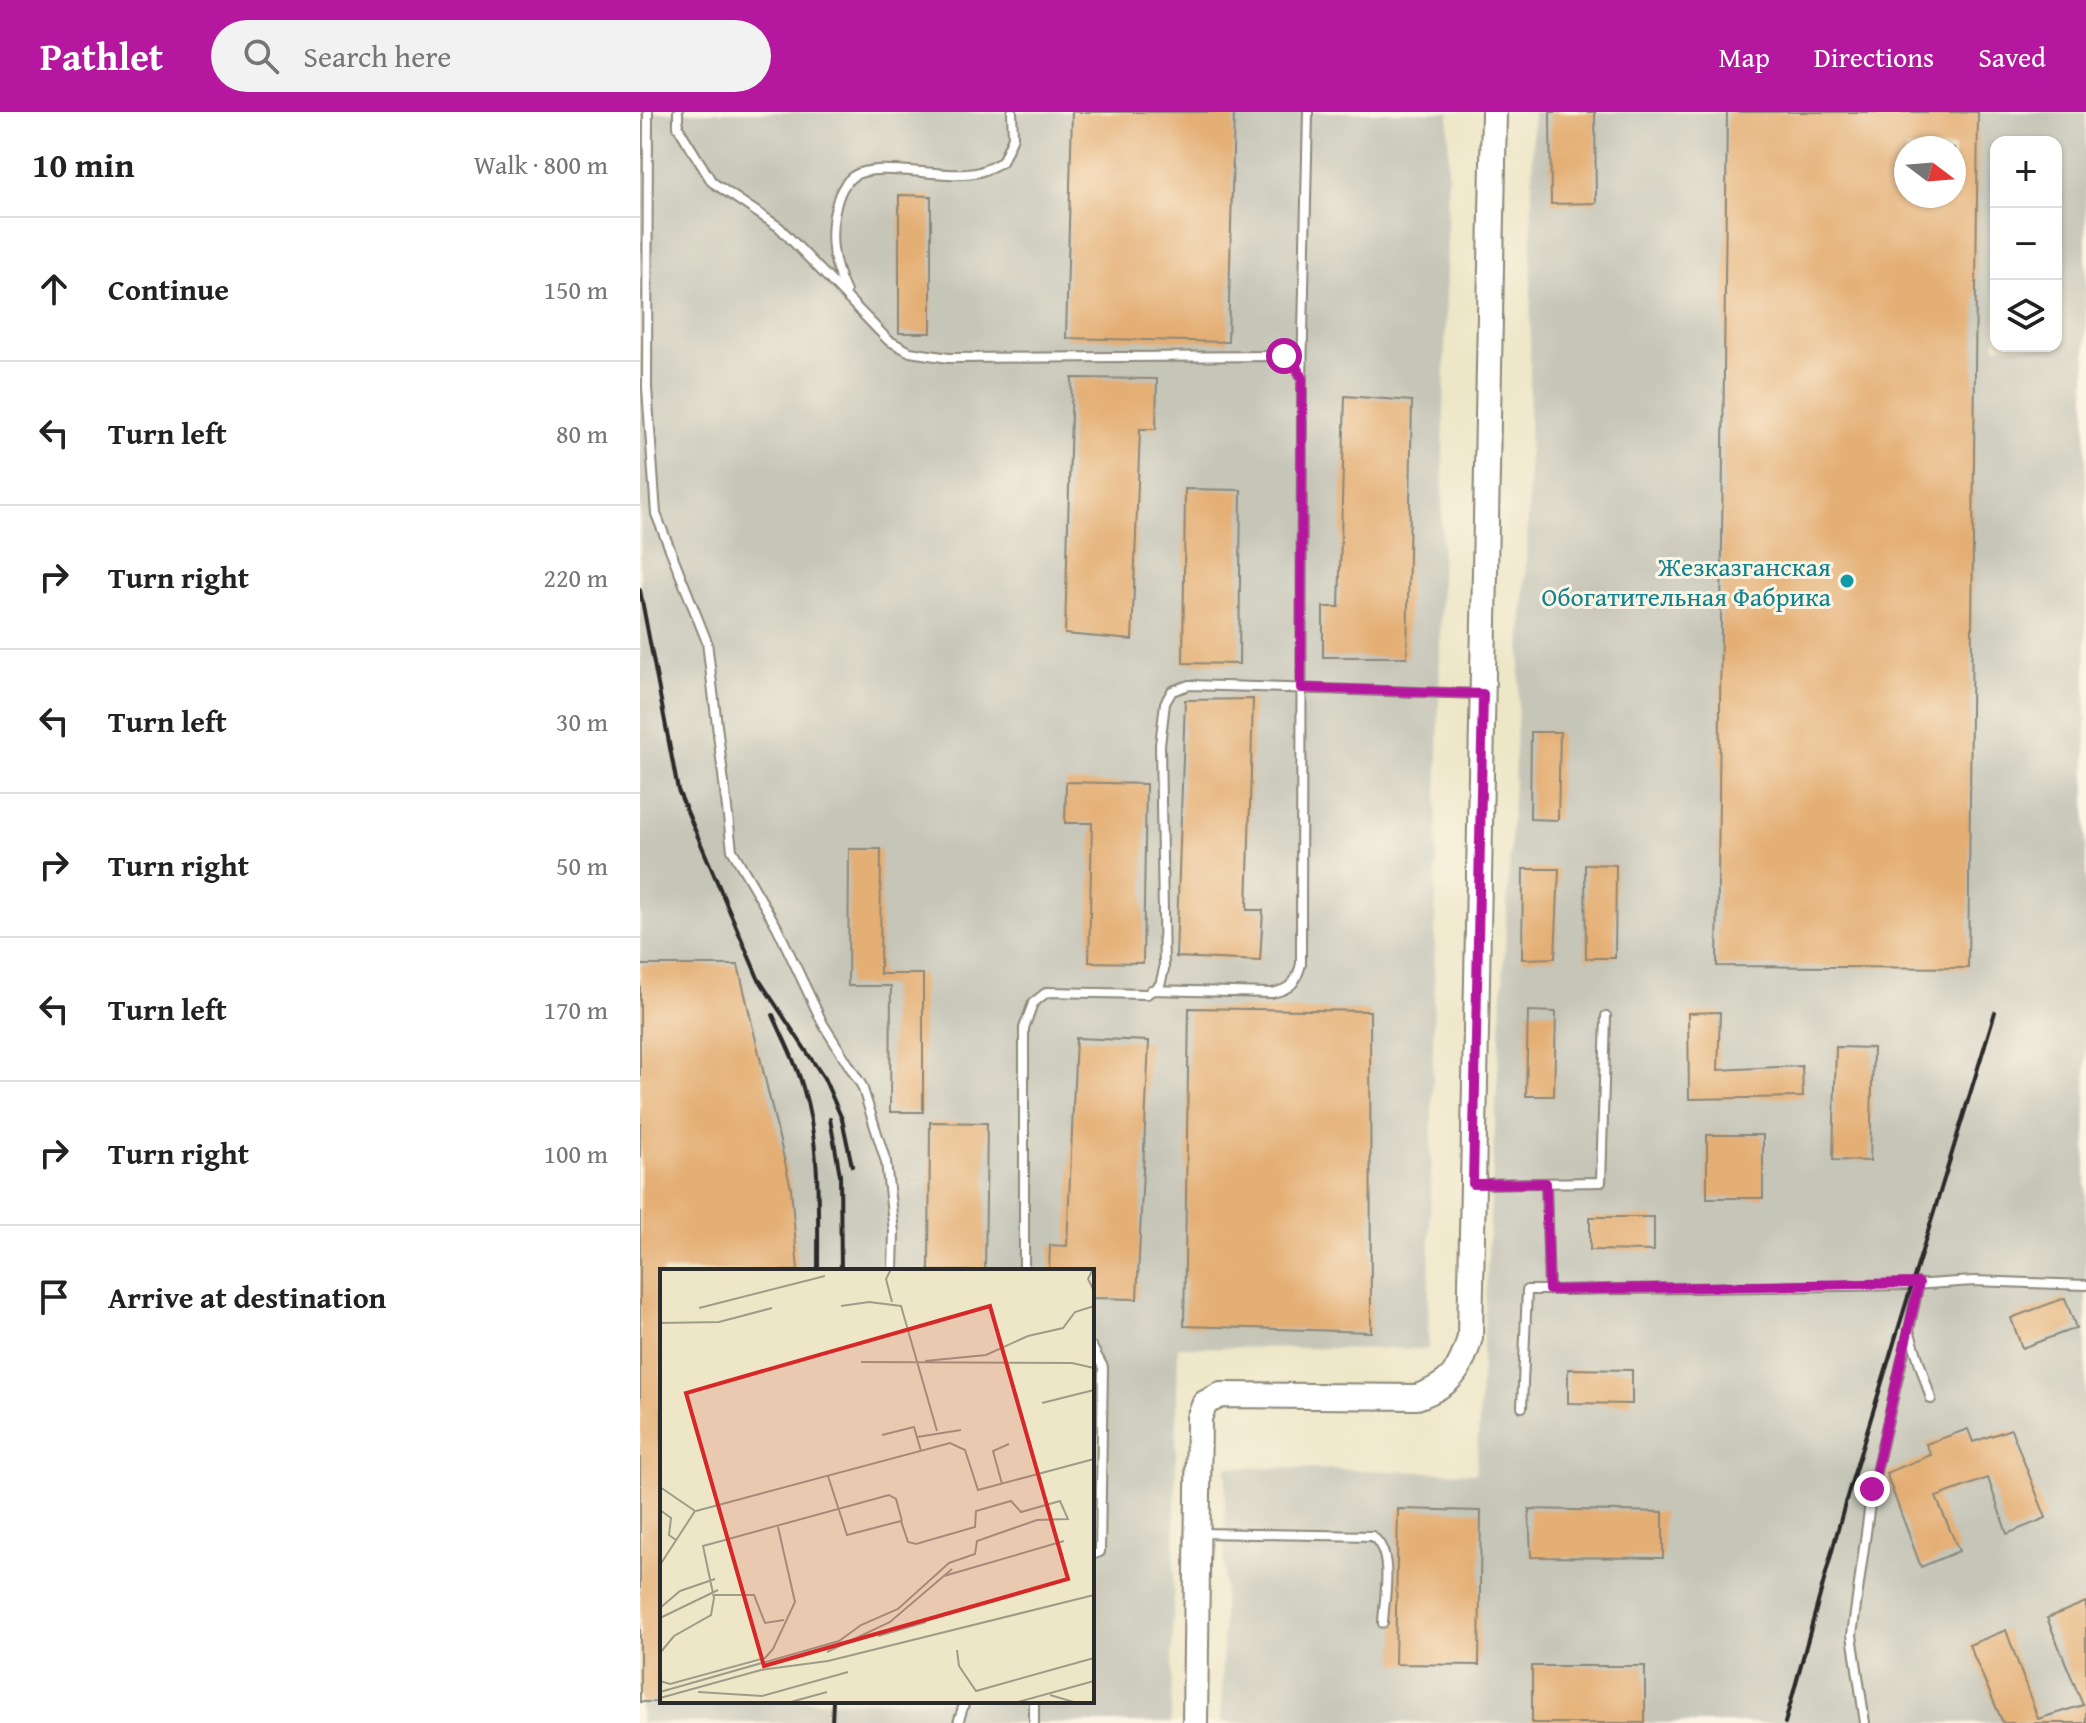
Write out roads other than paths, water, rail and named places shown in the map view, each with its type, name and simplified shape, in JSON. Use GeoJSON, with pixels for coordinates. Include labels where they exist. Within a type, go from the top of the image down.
{"type":"FeatureCollection","features":[{"type":"Feature","properties":{"kind":"street"},"geometry":{"type":"LineString","coordinates":[[1195,1723],[1199,1418],[1205,1403],[1221,1395],[1417,1397],[1444,1384],[1463,1364],[1470,1337],[1494,112]]}},
{"type":"Feature","properties":{"kind":"lane"},"geometry":{"type":"LineString","coordinates":[[648,112],[647,388],[656,514],[707,642],[732,850],[777,927],[823,1024],[862,1086],[886,1162],[894,1232],[893,1269]]}},
{"type":"Feature","properties":{"kind":"lane"},"geometry":{"type":"LineString","coordinates":[[678,112],[678,127],[712,182],[779,227],[888,340],[910,352],[949,358],[1284,356],[1294,362],[1302,378]]}},
{"type":"Feature","properties":{"kind":"lane"},"geometry":{"type":"LineString","coordinates":[[849,300],[835,269],[832,227],[838,195],[853,177],[873,169],[927,174],[978,173],[1002,162],[1013,137],[1012,112]]}},
{"type":"Feature","properties":{"kind":"lane"},"geometry":{"type":"LineString","coordinates":[[1151,990],[1272,993],[1285,990],[1296,982],[1302,949],[1302,378],[1308,112]]}},
{"type":"Feature","properties":{"kind":"lane"},"geometry":{"type":"LineString","coordinates":[[1024,1269],[1024,1028],[1033,1003],[1047,992],[1147,994],[1160,985],[1164,969],[1160,745],[1165,703],[1172,691],[1189,685],[1483,694]]}},
{"type":"Feature","properties":{"kind":"lane"},"geometry":{"type":"LineString","coordinates":[[1473,1184],[1601,1182],[1606,1016]]}},
{"type":"Feature","properties":{"kind":"lane"},"geometry":{"type":"LineString","coordinates":[[1546,1183],[1549,1290]]}},
{"type":"Feature","properties":{"kind":"lane"},"geometry":{"type":"LineString","coordinates":[[1522,1407],[1527,1290],[1974,1281],[2086,1285]]}},
{"type":"Feature","properties":{"kind":"lane"},"geometry":{"type":"LineString","coordinates":[[1865,1723],[1852,1635],[1872,1489],[1919,1283]]}},
{"type":"Feature","properties":{"kind":"lane"},"geometry":{"type":"LineString","coordinates":[[1909,1330],[1931,1399]]}},
{"type":"Feature","properties":{"kind":"lane"},"geometry":{"type":"LineString","coordinates":[[1094,1351],[1103,1367],[1104,1406],[1100,1552],[1094,1554]]}},
{"type":"Feature","properties":{"kind":"lane"},"geometry":{"type":"LineString","coordinates":[[1197,1532],[1372,1536],[1380,1542],[1384,1553],[1383,1623]]}},
{"type":"Feature","properties":{"kind":"lane"},"geometry":{"type":"LineString","coordinates":[[958,1723],[964,1703]]}},
{"type":"Feature","properties":{"kind":"railway"},"geometry":{"type":"LineString","coordinates":[[640,590],[678,790],[758,978],[824,1078],[842,1119],[852,1166]]}},
{"type":"Feature","properties":{"kind":"railway"},"geometry":{"type":"LineString","coordinates":[[1785,1723],[1846,1500],[1995,1012]]}},
{"type":"Feature","properties":{"kind":"railway"},"geometry":{"type":"LineString","coordinates":[[773,1015],[799,1075],[813,1130],[818,1269]]}},
{"type":"Feature","properties":{"kind":"railway"},"geometry":{"type":"LineString","coordinates":[[830,1119],[840,1175],[841,1269]]}},
{"type":"Feature","properties":{"kind":"railway"},"geometry":{"type":"LineString","coordinates":[[832,1723],[833,1703]]}},
{"type":"Feature","properties":{"kind":"place","name":"Жезказганская Обогатительная Фабрика"},"geometry":{"type":"Point","coordinates":[1847,581]}}]}
